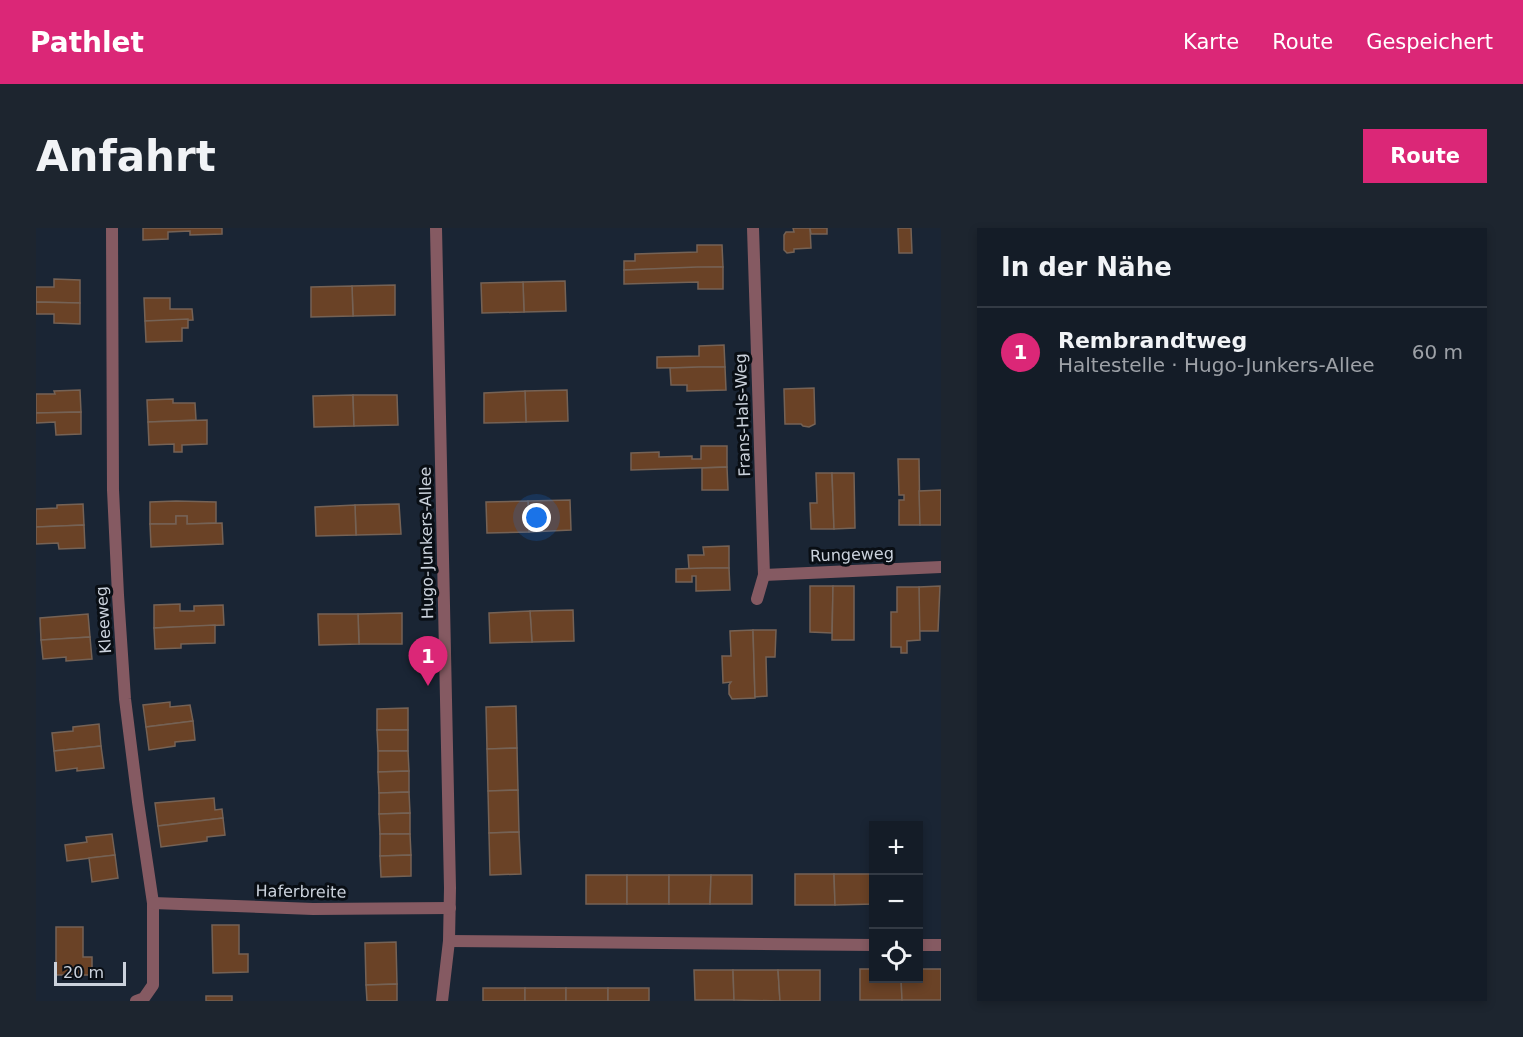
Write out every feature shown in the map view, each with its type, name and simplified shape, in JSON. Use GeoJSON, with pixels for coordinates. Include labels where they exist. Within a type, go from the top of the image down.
{"type":"FeatureCollection","features":[{"type":"Feature","properties":{"kind":"street","name":"Kleeweg"},"geometry":{"type":"LineString","coordinates":[[112,228],[113,490],[118,595],[125,699],[153,903],[153,985],[144,998],[136,1001]]}},
{"type":"Feature","properties":{"kind":"street","name":"Hugo-Junkers-Allee"},"geometry":{"type":"LineString","coordinates":[[436,228],[450,908],[449,941],[442,1001]]}},
{"type":"Feature","properties":{"kind":"street","name":"Frans-Hals-Weg"},"geometry":{"type":"LineString","coordinates":[[753,228],[764,574],[757,599]]}},
{"type":"Feature","properties":{"kind":"street","name":"Rungeweg"},"geometry":{"type":"LineString","coordinates":[[764,574],[941,567]]}},
{"type":"Feature","properties":{"kind":"street","name":"Haferbreite"},"geometry":{"type":"LineString","coordinates":[[153,903],[313,909],[450,908]]}},
{"type":"Feature","properties":{"kind":"street"},"geometry":{"type":"LineString","coordinates":[[449,941],[869,945]]}},
{"type":"Feature","properties":{"kind":"street"},"geometry":{"type":"LineString","coordinates":[[923,945],[941,945]]}},
{"type":"Feature","properties":{"kind":"building"},"geometry":{"type":"Polygon","coordinates":[[[143,228],[222,228],[222,234],[190,235],[190,231],[168,232],[168,239],[143,240],[143,228]]]}},
{"type":"Feature","properties":{"kind":"building"},"geometry":{"type":"Polygon","coordinates":[[[793,228],[810,228],[811,248],[794,249],[794,252],[787,253],[784,250],[784,235],[786,232],[794,232],[793,228]]]}},
{"type":"Feature","properties":{"kind":"building"},"geometry":{"type":"Polygon","coordinates":[[[810,228],[827,228],[827,234],[811,234],[810,228]]]}},
{"type":"Feature","properties":{"kind":"building"},"geometry":{"type":"Polygon","coordinates":[[[898,228],[911,228],[912,253],[899,253],[898,228]]]}},
{"type":"Feature","properties":{"kind":"building"},"geometry":{"type":"Polygon","coordinates":[[[697,245],[722,245],[723,267],[624,270],[624,261],[635,261],[635,254],[697,252],[697,245]]]}},
{"type":"Feature","properties":{"kind":"building"},"geometry":{"type":"Polygon","coordinates":[[[723,267],[723,289],[698,289],[698,282],[624,284],[624,270],[723,267]]]}},
{"type":"Feature","properties":{"kind":"building"},"geometry":{"type":"Polygon","coordinates":[[[54,279],[80,280],[80,303],[36,302],[36,287],[54,287],[54,279]]]}},
{"type":"Feature","properties":{"kind":"building"},"geometry":{"type":"Polygon","coordinates":[[[565,281],[566,311],[524,312],[523,282],[565,281]]]}},
{"type":"Feature","properties":{"kind":"building"},"geometry":{"type":"Polygon","coordinates":[[[523,282],[524,312],[482,313],[481,283],[523,282]]]}},
{"type":"Feature","properties":{"kind":"building"},"geometry":{"type":"Polygon","coordinates":[[[395,285],[395,315],[353,316],[352,286],[395,285]]]}},
{"type":"Feature","properties":{"kind":"building"},"geometry":{"type":"Polygon","coordinates":[[[352,286],[353,316],[311,317],[311,287],[352,286]]]}},
{"type":"Feature","properties":{"kind":"building"},"geometry":{"type":"Polygon","coordinates":[[[144,298],[170,298],[170,309],[192,309],[193,320],[145,321],[144,298]]]}},
{"type":"Feature","properties":{"kind":"building"},"geometry":{"type":"Polygon","coordinates":[[[36,302],[80,303],[80,324],[54,323],[54,314],[36,314],[36,302]]]}},
{"type":"Feature","properties":{"kind":"building"},"geometry":{"type":"Polygon","coordinates":[[[188,319],[188,328],[182,328],[182,341],[146,342],[145,321],[188,319]]]}},
{"type":"Feature","properties":{"kind":"building"},"geometry":{"type":"Polygon","coordinates":[[[724,345],[725,367],[657,368],[657,357],[699,356],[699,346],[724,345]]]}},
{"type":"Feature","properties":{"kind":"building"},"geometry":{"type":"Polygon","coordinates":[[[725,367],[726,390],[687,391],[687,385],[671,385],[670,368],[725,367]]]}},
{"type":"Feature","properties":{"kind":"building"},"geometry":{"type":"Polygon","coordinates":[[[814,388],[815,424],[809,427],[801,424],[785,424],[784,389],[814,388]]]}},
{"type":"Feature","properties":{"kind":"building"},"geometry":{"type":"Polygon","coordinates":[[[80,390],[81,412],[36,413],[36,394],[80,390]]]}},
{"type":"Feature","properties":{"kind":"building"},"geometry":{"type":"Polygon","coordinates":[[[567,390],[568,421],[526,422],[525,391],[567,390]]]}},
{"type":"Feature","properties":{"kind":"building"},"geometry":{"type":"Polygon","coordinates":[[[525,391],[526,422],[484,423],[484,393],[525,391]]]}},
{"type":"Feature","properties":{"kind":"building"},"geometry":{"type":"Polygon","coordinates":[[[353,395],[354,426],[314,427],[313,396],[353,395]]]}},
{"type":"Feature","properties":{"kind":"building"},"geometry":{"type":"Polygon","coordinates":[[[353,395],[397,395],[398,425],[354,426],[353,395]]]}},
{"type":"Feature","properties":{"kind":"building"},"geometry":{"type":"Polygon","coordinates":[[[173,399],[173,403],[195,403],[196,420],[148,422],[147,400],[173,399]]]}},
{"type":"Feature","properties":{"kind":"building"},"geometry":{"type":"Polygon","coordinates":[[[81,412],[81,434],[56,435],[55,422],[36,423],[36,413],[81,412]]]}},
{"type":"Feature","properties":{"kind":"building"},"geometry":{"type":"Polygon","coordinates":[[[207,420],[207,444],[182,445],[182,452],[174,452],[174,444],[149,445],[148,422],[207,420]]]}},
{"type":"Feature","properties":{"kind":"building"},"geometry":{"type":"Polygon","coordinates":[[[701,446],[727,446],[727,467],[631,470],[631,453],[659,452],[659,457],[692,456],[692,459],[701,459],[701,446]]]}},
{"type":"Feature","properties":{"kind":"building"},"geometry":{"type":"Polygon","coordinates":[[[898,459],[919,459],[920,525],[899,525],[899,500],[904,500],[904,495],[899,495],[898,459]]]}},
{"type":"Feature","properties":{"kind":"building"},"geometry":{"type":"Polygon","coordinates":[[[727,467],[728,490],[702,490],[702,468],[727,467]]]}},
{"type":"Feature","properties":{"kind":"building"},"geometry":{"type":"Polygon","coordinates":[[[816,473],[832,473],[834,529],[811,529],[810,503],[817,503],[816,473]]]}},
{"type":"Feature","properties":{"kind":"building"},"geometry":{"type":"Polygon","coordinates":[[[832,473],[854,473],[855,528],[834,529],[832,473]]]}},
{"type":"Feature","properties":{"kind":"building"},"geometry":{"type":"Polygon","coordinates":[[[941,490],[941,525],[920,525],[919,491],[941,490]]]}},
{"type":"Feature","properties":{"kind":"building"},"geometry":{"type":"Polygon","coordinates":[[[570,500],[571,530],[529,532],[528,501],[570,500]]]}},
{"type":"Feature","properties":{"kind":"building"},"geometry":{"type":"Polygon","coordinates":[[[528,501],[529,532],[487,533],[486,502],[528,501]]]}},
{"type":"Feature","properties":{"kind":"building"},"geometry":{"type":"Polygon","coordinates":[[[150,502],[216,502],[216,523],[187,524],[187,516],[176,516],[176,524],[150,524],[150,502]]]}},
{"type":"Feature","properties":{"kind":"building"},"geometry":{"type":"Polygon","coordinates":[[[83,504],[84,525],[36,527],[36,509],[83,504]]]}},
{"type":"Feature","properties":{"kind":"building"},"geometry":{"type":"Polygon","coordinates":[[[399,504],[401,534],[356,535],[355,505],[399,504]]]}},
{"type":"Feature","properties":{"kind":"building"},"geometry":{"type":"Polygon","coordinates":[[[355,505],[356,535],[316,536],[315,507],[355,505]]]}},
{"type":"Feature","properties":{"kind":"building"},"geometry":{"type":"Polygon","coordinates":[[[176,516],[187,516],[187,524],[222,523],[223,544],[151,547],[150,524],[176,524],[176,516]]]}},
{"type":"Feature","properties":{"kind":"building"},"geometry":{"type":"Polygon","coordinates":[[[84,525],[85,548],[59,549],[58,543],[36,544],[36,527],[84,525]]]}},
{"type":"Feature","properties":{"kind":"building"},"geometry":{"type":"Polygon","coordinates":[[[729,546],[729,568],[689,569],[688,555],[704,555],[703,547],[729,546]]]}},
{"type":"Feature","properties":{"kind":"building"},"geometry":{"type":"Polygon","coordinates":[[[729,568],[730,590],[696,591],[696,576],[692,576],[692,582],[676,582],[676,569],[729,568]]]}},
{"type":"Feature","properties":{"kind":"building"},"geometry":{"type":"Polygon","coordinates":[[[810,586],[833,586],[832,633],[810,632],[810,586]]]}},
{"type":"Feature","properties":{"kind":"building"},"geometry":{"type":"Polygon","coordinates":[[[833,586],[854,586],[854,640],[832,640],[833,586]]]}},
{"type":"Feature","properties":{"kind":"building"},"geometry":{"type":"Polygon","coordinates":[[[940,586],[938,631],[919,631],[919,587],[940,586]]]}},
{"type":"Feature","properties":{"kind":"building"},"geometry":{"type":"Polygon","coordinates":[[[897,587],[919,587],[920,640],[907,641],[907,653],[901,653],[901,647],[891,647],[891,612],[897,612],[897,587]]]}},
{"type":"Feature","properties":{"kind":"building"},"geometry":{"type":"Polygon","coordinates":[[[180,604],[180,611],[194,611],[194,606],[223,605],[224,625],[154,628],[154,605],[180,604]]]}},
{"type":"Feature","properties":{"kind":"building"},"geometry":{"type":"Polygon","coordinates":[[[573,610],[574,641],[532,642],[530,611],[573,610]]]}},
{"type":"Feature","properties":{"kind":"building"},"geometry":{"type":"Polygon","coordinates":[[[530,611],[532,642],[490,643],[489,613],[530,611]]]}},
{"type":"Feature","properties":{"kind":"building"},"geometry":{"type":"Polygon","coordinates":[[[402,613],[402,644],[359,644],[358,614],[402,613]]]}},
{"type":"Feature","properties":{"kind":"building"},"geometry":{"type":"Polygon","coordinates":[[[88,614],[90,637],[41,640],[40,618],[88,614]]]}},
{"type":"Feature","properties":{"kind":"building"},"geometry":{"type":"Polygon","coordinates":[[[318,614],[358,614],[359,644],[319,645],[318,614]]]}},
{"type":"Feature","properties":{"kind":"building"},"geometry":{"type":"Polygon","coordinates":[[[215,625],[215,643],[181,644],[181,648],[155,649],[154,628],[215,625]]]}},
{"type":"Feature","properties":{"kind":"building"},"geometry":{"type":"Polygon","coordinates":[[[753,630],[755,698],[732,699],[729,694],[731,682],[723,683],[722,656],[731,656],[730,631],[753,630]]]}},
{"type":"Feature","properties":{"kind":"building"},"geometry":{"type":"Polygon","coordinates":[[[753,630],[776,630],[775,657],[766,657],[767,696],[755,697],[753,630]]]}},
{"type":"Feature","properties":{"kind":"building"},"geometry":{"type":"Polygon","coordinates":[[[90,637],[92,659],[66,661],[66,657],[43,659],[41,640],[90,637]]]}},
{"type":"Feature","properties":{"kind":"building"},"geometry":{"type":"Polygon","coordinates":[[[170,702],[170,707],[190,705],[193,721],[146,727],[143,705],[170,702]]]}},
{"type":"Feature","properties":{"kind":"building"},"geometry":{"type":"Polygon","coordinates":[[[516,706],[517,748],[487,749],[486,707],[516,706]]]}},
{"type":"Feature","properties":{"kind":"building"},"geometry":{"type":"Polygon","coordinates":[[[408,708],[408,730],[377,730],[377,709],[408,708]]]}},
{"type":"Feature","properties":{"kind":"building"},"geometry":{"type":"Polygon","coordinates":[[[193,721],[195,740],[175,742],[175,746],[149,750],[146,727],[193,721]]]}},
{"type":"Feature","properties":{"kind":"building"},"geometry":{"type":"Polygon","coordinates":[[[99,724],[101,746],[54,751],[52,733],[73,731],[73,727],[99,724]]]}},
{"type":"Feature","properties":{"kind":"building"},"geometry":{"type":"Polygon","coordinates":[[[377,730],[408,730],[408,751],[378,751],[377,730]]]}},
{"type":"Feature","properties":{"kind":"building"},"geometry":{"type":"Polygon","coordinates":[[[101,746],[104,768],[56,771],[54,751],[101,746]]]}},
{"type":"Feature","properties":{"kind":"building"},"geometry":{"type":"Polygon","coordinates":[[[517,748],[518,790],[488,791],[487,749],[517,748]]]}},
{"type":"Feature","properties":{"kind":"building"},"geometry":{"type":"Polygon","coordinates":[[[378,751],[408,751],[409,771],[378,772],[378,751]]]}},
{"type":"Feature","properties":{"kind":"building"},"geometry":{"type":"Polygon","coordinates":[[[409,771],[409,792],[379,793],[378,772],[409,771]]]}},
{"type":"Feature","properties":{"kind":"building"},"geometry":{"type":"Polygon","coordinates":[[[518,790],[519,832],[489,833],[488,791],[518,790]]]}},
{"type":"Feature","properties":{"kind":"building"},"geometry":{"type":"Polygon","coordinates":[[[409,792],[410,813],[379,814],[379,793],[409,792]]]}},
{"type":"Feature","properties":{"kind":"building"},"geometry":{"type":"Polygon","coordinates":[[[214,798],[215,810],[222,809],[223,818],[158,826],[155,803],[214,798]]]}},
{"type":"Feature","properties":{"kind":"building"},"geometry":{"type":"Polygon","coordinates":[[[410,813],[410,834],[380,834],[379,814],[410,813]]]}},
{"type":"Feature","properties":{"kind":"building"},"geometry":{"type":"Polygon","coordinates":[[[223,818],[225,835],[207,837],[207,841],[161,847],[158,826],[223,818]]]}},
{"type":"Feature","properties":{"kind":"building"},"geometry":{"type":"Polygon","coordinates":[[[519,832],[521,874],[490,875],[489,833],[519,832]]]}},
{"type":"Feature","properties":{"kind":"building"},"geometry":{"type":"Polygon","coordinates":[[[112,834],[115,855],[67,861],[65,845],[87,842],[86,837],[112,834]]]}},
{"type":"Feature","properties":{"kind":"building"},"geometry":{"type":"Polygon","coordinates":[[[380,834],[410,834],[411,855],[380,856],[380,834]]]}},
{"type":"Feature","properties":{"kind":"building"},"geometry":{"type":"Polygon","coordinates":[[[115,855],[118,878],[92,882],[89,858],[115,855]]]}},
{"type":"Feature","properties":{"kind":"building"},"geometry":{"type":"Polygon","coordinates":[[[411,855],[411,876],[381,877],[380,856],[411,855]]]}},
{"type":"Feature","properties":{"kind":"building"},"geometry":{"type":"Polygon","coordinates":[[[795,874],[834,874],[835,905],[795,905],[795,874]]]}},
{"type":"Feature","properties":{"kind":"building"},"geometry":{"type":"Polygon","coordinates":[[[834,874],[869,874],[869,904],[835,905],[834,874]]]}},
{"type":"Feature","properties":{"kind":"building"},"geometry":{"type":"Polygon","coordinates":[[[586,875],[627,875],[627,904],[586,904],[586,875]]]}},
{"type":"Feature","properties":{"kind":"building"},"geometry":{"type":"Polygon","coordinates":[[[627,875],[669,875],[669,904],[627,904],[627,875]]]}},
{"type":"Feature","properties":{"kind":"building"},"geometry":{"type":"Polygon","coordinates":[[[669,875],[711,875],[710,904],[669,904],[669,875]]]}},
{"type":"Feature","properties":{"kind":"building"},"geometry":{"type":"Polygon","coordinates":[[[711,875],[752,875],[752,904],[710,904],[711,875]]]}},
{"type":"Feature","properties":{"kind":"building"},"geometry":{"type":"Polygon","coordinates":[[[212,925],[239,925],[239,954],[248,954],[248,972],[213,973],[212,925]]]}},
{"type":"Feature","properties":{"kind":"building"},"geometry":{"type":"Polygon","coordinates":[[[56,927],[83,927],[83,957],[92,957],[92,975],[56,975],[56,927]]]}},
{"type":"Feature","properties":{"kind":"building"},"geometry":{"type":"Polygon","coordinates":[[[396,942],[397,984],[366,985],[365,943],[396,942]]]}},
{"type":"Feature","properties":{"kind":"building"},"geometry":{"type":"Polygon","coordinates":[[[860,969],[869,969],[869,983],[901,983],[902,1000],[860,1000],[860,969]]]}},
{"type":"Feature","properties":{"kind":"building"},"geometry":{"type":"Polygon","coordinates":[[[923,969],[941,969],[941,1000],[902,1000],[901,983],[923,983],[923,969]]]}},
{"type":"Feature","properties":{"kind":"building"},"geometry":{"type":"Polygon","coordinates":[[[694,970],[733,970],[734,1000],[695,1000],[694,970]]]}},
{"type":"Feature","properties":{"kind":"building"},"geometry":{"type":"Polygon","coordinates":[[[733,970],[778,970],[780,1001],[734,1000],[733,970]]]}},
{"type":"Feature","properties":{"kind":"building"},"geometry":{"type":"Polygon","coordinates":[[[778,970],[820,970],[820,1001],[780,1001],[778,970]]]}},
{"type":"Feature","properties":{"kind":"building"},"geometry":{"type":"Polygon","coordinates":[[[397,984],[397,1001],[367,1001],[366,985],[397,984]]]}},
{"type":"Feature","properties":{"kind":"building"},"geometry":{"type":"Polygon","coordinates":[[[483,988],[525,988],[525,1001],[483,1001],[483,988]]]}},
{"type":"Feature","properties":{"kind":"building"},"geometry":{"type":"Polygon","coordinates":[[[525,988],[566,988],[566,1001],[525,1001],[525,988]]]}},
{"type":"Feature","properties":{"kind":"building"},"geometry":{"type":"Polygon","coordinates":[[[566,988],[608,988],[608,1001],[566,1001],[566,988]]]}},
{"type":"Feature","properties":{"kind":"building"},"geometry":{"type":"Polygon","coordinates":[[[608,988],[649,988],[649,1001],[608,1001],[608,988]]]}},
{"type":"Feature","properties":{"kind":"building"},"geometry":{"type":"Polygon","coordinates":[[[206,996],[232,996],[232,1001],[206,1001],[206,996]]]}},
{"type":"Feature","properties":{"kind":"place","name":"Rembrandtweg"},"geometry":{"type":"Point","coordinates":[428,686]}}]}
